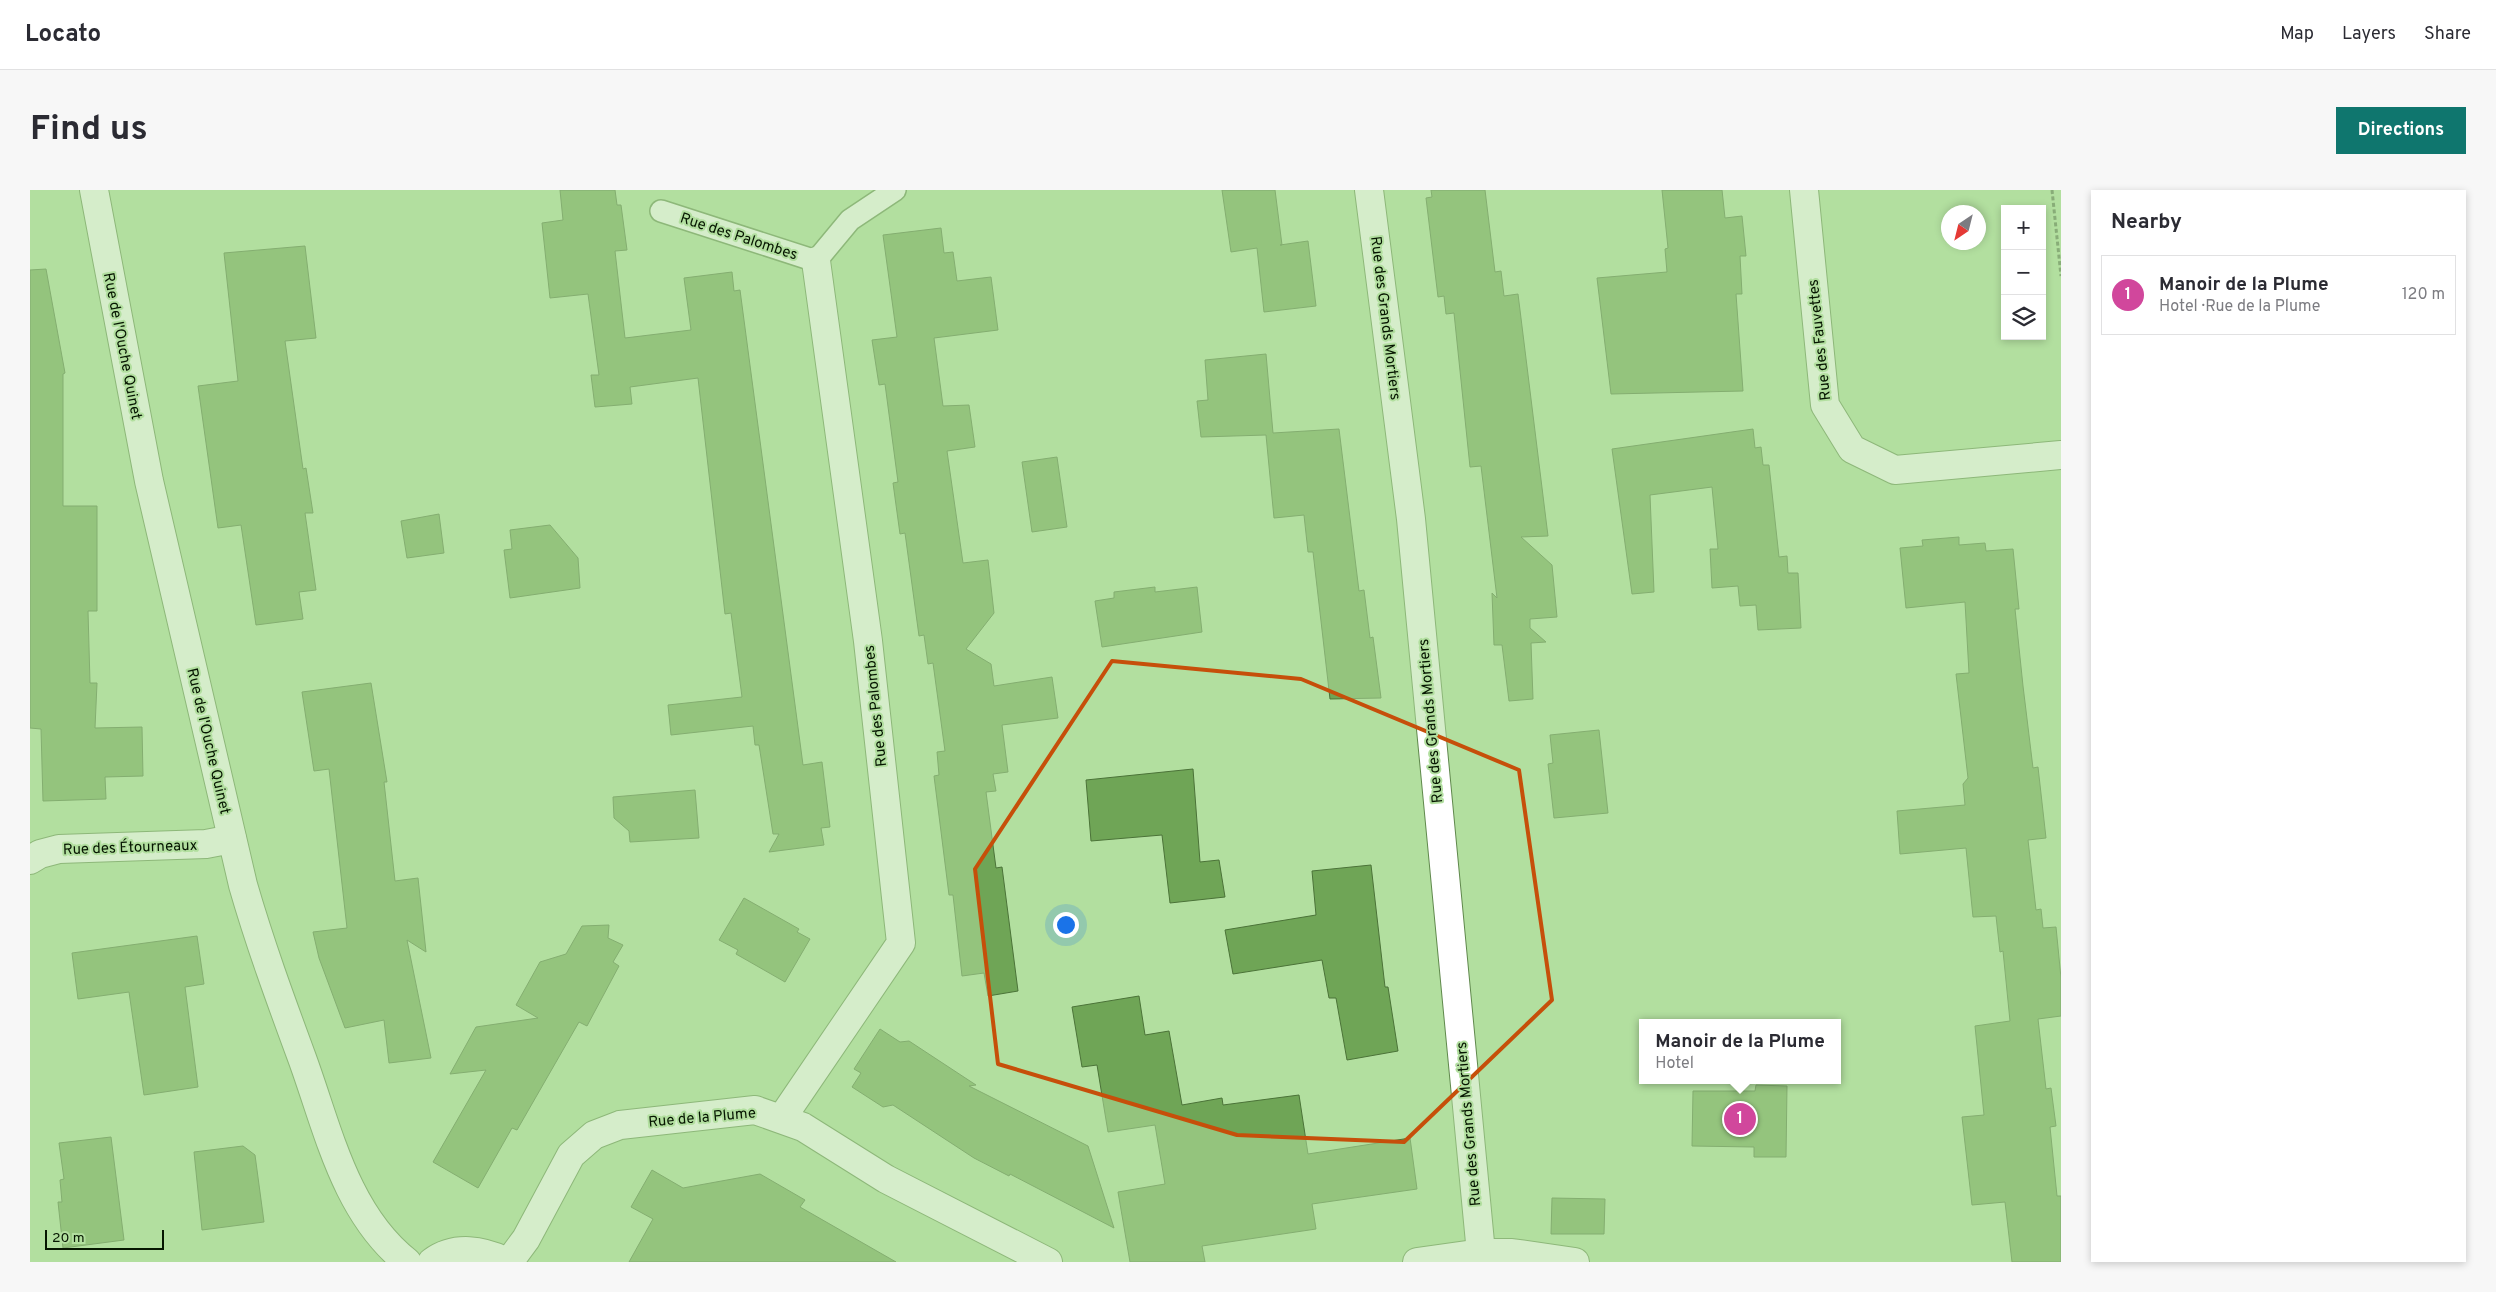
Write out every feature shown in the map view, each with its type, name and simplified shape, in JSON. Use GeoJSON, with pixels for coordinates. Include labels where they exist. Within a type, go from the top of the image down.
{"type":"FeatureCollection","features":[{"type":"Feature","properties":{"kind":"street","name":"Rue de l'Ouche Quinet"},"geometry":{"type":"LineString","coordinates":[[94,190],[149,481],[232,839],[255,928],[338,1160],[356,1200],[373,1227],[407,1262]]}},
{"type":"Feature","properties":{"kind":"street","name":"Rue des Grands Mortiers"},"geometry":{"type":"LineString","coordinates":[[1369,190],[1411,519],[1481,1253]]}},
{"type":"Feature","properties":{"kind":"street","name":"Rue des Fauvettes"},"geometry":{"type":"LineString","coordinates":[[1804,190],[1825,405],[1852,449],[1895,470],[2061,455]]}},
{"type":"Feature","properties":{"kind":"street","name":"Rue des Palombes"},"geometry":{"type":"LineString","coordinates":[[782,1118],[901,943],[868,641],[816,261]]}},
{"type":"Feature","properties":{"kind":"street","name":"Rue des Étourneaux"},"geometry":{"type":"LineString","coordinates":[[30,860],[40,854],[59,849],[206,844],[232,839]]}},
{"type":"Feature","properties":{"kind":"street","name":"Rue de la Plume"},"geometry":{"type":"LineString","coordinates":[[508,1262],[526,1238],[571,1155],[594,1135],[620,1125],[755,1110],[803,1127],[886,1179],[1048,1262]]}},
{"type":"Feature","properties":{"kind":"street"},"geometry":{"type":"LineString","coordinates":[[432,1262],[453,1252],[472,1250],[491,1254],[508,1262]]}},
{"type":"Feature","properties":{"kind":"street"},"geometry":{"type":"LineString","coordinates":[[1417,1262],[1481,1253],[1512,1253],[1575,1262]]}},
{"type":"Feature","properties":{"kind":"lane","name":"Rue des Palombes"},"geometry":{"type":"LineString","coordinates":[[661,212],[816,261],[850,220],[895,190]]}},
{"type":"Feature","properties":{"kind":"path"},"geometry":{"type":"LineString","coordinates":[[2052,190],[2061,276]]}},
{"type":"Feature","properties":{"kind":"highlighted area"},"geometry":{"type":"Polygon","coordinates":[[[1112,661],[1301,679],[1519,770],[1552,1000],[1404,1142],[1237,1135],[998,1064],[975,869],[1112,661]]]}},
{"type":"Feature","properties":{"kind":"building"},"geometry":{"type":"Polygon","coordinates":[[[560,190],[615,190],[617,205],[621,205],[627,250],[615,251],[625,338],[691,330],[684,278],[732,272],[734,291],[740,290],[803,765],[822,762],[830,827],[821,828],[824,845],[769,852],[779,834],[773,834],[759,745],[755,745],[753,726],[671,735],[668,705],[742,697],[731,613],[725,614],[698,378],[630,387],[632,404],[595,407],[591,375],[599,375],[588,294],[550,298],[542,223],[563,220],[560,190]]]}},
{"type":"Feature","properties":{"kind":"building"},"geometry":{"type":"Polygon","coordinates":[[[1222,190],[1275,190],[1282,245],[1308,241],[1316,306],[1264,312],[1257,248],[1231,252],[1222,190]]]}},
{"type":"Feature","properties":{"kind":"building"},"geometry":{"type":"Polygon","coordinates":[[[1431,190],[1485,190],[1495,272],[1501,271],[1504,296],[1518,294],[1548,536],[1521,537],[1552,565],[1557,617],[1530,619],[1530,628],[1546,642],[1531,643],[1533,699],[1509,701],[1502,645],[1494,645],[1492,593],[1497,598],[1481,466],[1470,467],[1454,313],[1446,314],[1444,296],[1438,297],[1426,198],[1432,197],[1431,190]]]}},
{"type":"Feature","properties":{"kind":"building"},"geometry":{"type":"Polygon","coordinates":[[[1662,190],[1722,190],[1725,218],[1742,216],[1746,256],[1740,256],[1742,294],[1736,294],[1743,391],[1611,394],[1597,278],[1667,272],[1665,249],[1668,248],[1662,190]]]}},
{"type":"Feature","properties":{"kind":"building"},"geometry":{"type":"Polygon","coordinates":[[[941,228],[944,253],[953,252],[957,281],[991,277],[998,330],[934,338],[943,406],[969,405],[975,447],[947,451],[963,563],[988,560],[994,613],[966,649],[991,664],[994,686],[1052,677],[1058,718],[1002,725],[1008,772],[993,774],[996,791],[986,792],[996,868],[1002,867],[1018,991],[988,996],[984,973],[962,976],[953,895],[949,895],[934,776],[939,775],[937,752],[945,751],[933,663],[928,664],[924,635],[919,636],[905,533],[900,534],[893,483],[898,482],[885,384],[879,385],[872,340],[897,337],[883,235],[941,228]]]}},
{"type":"Feature","properties":{"kind":"building"},"geometry":{"type":"Polygon","coordinates":[[[305,246],[316,338],[285,341],[303,469],[306,468],[313,513],[305,513],[316,590],[299,592],[303,619],[256,625],[241,525],[218,528],[198,386],[238,381],[224,253],[305,246]]]}},
{"type":"Feature","properties":{"kind":"building"},"geometry":{"type":"Polygon","coordinates":[[[46,269],[65,373],[63,374],[63,506],[97,506],[97,611],[88,611],[90,683],[97,683],[95,728],[142,727],[143,776],[105,777],[106,799],[43,801],[41,729],[30,728],[30,270],[46,269]]]}},
{"type":"Feature","properties":{"kind":"building"},"geometry":{"type":"Polygon","coordinates":[[[1266,354],[1273,433],[1339,429],[1359,591],[1364,590],[1370,638],[1373,637],[1381,698],[1330,699],[1313,552],[1308,552],[1304,515],[1274,518],[1266,435],[1201,437],[1197,401],[1208,400],[1205,360],[1266,354]]]}},
{"type":"Feature","properties":{"kind":"building"},"geometry":{"type":"Polygon","coordinates":[[[1753,429],[1755,448],[1761,447],[1763,465],[1769,465],[1779,557],[1787,556],[1788,573],[1798,573],[1801,628],[1758,630],[1756,605],[1740,606],[1738,586],[1712,588],[1710,549],[1718,549],[1712,487],[1650,495],[1654,592],[1632,594],[1612,449],[1753,429]]]}},
{"type":"Feature","properties":{"kind":"building"},"geometry":{"type":"Polygon","coordinates":[[[1057,457],[1067,527],[1032,532],[1022,462],[1057,457]]]}},
{"type":"Feature","properties":{"kind":"building"},"geometry":{"type":"Polygon","coordinates":[[[439,514],[444,553],[407,558],[401,521],[439,514]]]}},
{"type":"Feature","properties":{"kind":"building"},"geometry":{"type":"Polygon","coordinates":[[[550,525],[578,558],[580,588],[510,598],[504,550],[512,549],[510,530],[550,525]]]}},
{"type":"Feature","properties":{"kind":"building"},"geometry":{"type":"Polygon","coordinates":[[[1959,537],[1959,545],[1985,543],[1986,551],[2013,549],[2019,609],[2015,609],[2023,686],[2033,768],[2038,767],[2046,838],[2028,840],[2036,910],[2041,909],[2043,928],[2056,927],[2061,978],[2061,1016],[2038,1019],[2046,1089],[2051,1088],[2056,1126],[2050,1127],[2057,1196],[2061,1196],[2061,1262],[2012,1262],[2005,1202],[1972,1205],[1962,1117],[1984,1115],[1975,1026],[2010,1021],[2003,951],[2000,952],[1996,916],[1973,917],[1966,848],[1900,854],[1897,811],[1965,805],[1963,784],[1968,778],[1956,674],[1969,673],[1965,602],[1906,608],[1900,548],[1923,546],[1922,540],[1959,537]]]}},
{"type":"Feature","properties":{"kind":"building"},"geometry":{"type":"Polygon","coordinates":[[[1155,587],[1155,592],[1197,587],[1202,632],[1102,647],[1095,601],[1114,598],[1114,592],[1155,587]]]}},
{"type":"Feature","properties":{"kind":"building"},"geometry":{"type":"Polygon","coordinates":[[[371,683],[387,782],[384,782],[395,881],[418,878],[426,952],[407,940],[431,1058],[389,1063],[384,1020],[345,1028],[319,958],[313,932],[347,928],[329,769],[314,771],[302,692],[371,683]]]}},
{"type":"Feature","properties":{"kind":"building"},"geometry":{"type":"Polygon","coordinates":[[[1599,730],[1608,813],[1554,818],[1548,764],[1553,763],[1550,735],[1599,730]]]}},
{"type":"Feature","properties":{"kind":"building"},"geometry":{"type":"Polygon","coordinates":[[[1193,769],[1200,862],[1219,860],[1225,897],[1170,903],[1162,835],[1091,841],[1086,780],[1193,769]]]}},
{"type":"Feature","properties":{"kind":"building"},"geometry":{"type":"Polygon","coordinates":[[[695,790],[699,838],[630,842],[629,831],[614,818],[613,797],[695,790]]]}},
{"type":"Feature","properties":{"kind":"building"},"geometry":{"type":"Polygon","coordinates":[[[1371,865],[1385,987],[1388,987],[1398,1051],[1347,1060],[1336,998],[1329,998],[1322,960],[1233,974],[1225,930],[1316,915],[1312,871],[1371,865]]]}},
{"type":"Feature","properties":{"kind":"building"},"geometry":{"type":"Polygon","coordinates":[[[744,898],[799,929],[797,932],[810,939],[785,982],[736,954],[738,950],[719,940],[744,898]]]}},
{"type":"Feature","properties":{"kind":"building"},"geometry":{"type":"Polygon","coordinates":[[[609,925],[608,938],[623,945],[613,962],[619,966],[587,1026],[579,1022],[517,1130],[512,1128],[478,1188],[433,1162],[486,1070],[450,1074],[476,1027],[538,1018],[516,1005],[540,962],[566,954],[582,926],[609,925]]]}},
{"type":"Feature","properties":{"kind":"building"},"geometry":{"type":"Polygon","coordinates":[[[197,936],[204,984],[185,987],[198,1087],[144,1095],[129,992],[78,999],[72,953],[197,936]]]}},
{"type":"Feature","properties":{"kind":"building"},"geometry":{"type":"Polygon","coordinates":[[[1139,996],[1145,1035],[1169,1031],[1182,1105],[1222,1098],[1223,1105],[1299,1095],[1308,1154],[1410,1138],[1417,1189],[1312,1204],[1316,1229],[1202,1246],[1205,1262],[1130,1262],[1118,1192],[1165,1184],[1155,1125],[1108,1132],[1097,1065],[1082,1067],[1072,1007],[1139,996]]]}},
{"type":"Feature","properties":{"kind":"building"},"geometry":{"type":"Polygon","coordinates":[[[880,1029],[900,1042],[909,1041],[976,1085],[969,1086],[1088,1146],[1114,1228],[1010,1174],[1009,1176],[974,1158],[893,1105],[883,1107],[852,1087],[861,1073],[854,1069],[880,1029]]]}},
{"type":"Feature","properties":{"kind":"building"},"geometry":{"type":"Polygon","coordinates":[[[1756,1085],[1787,1086],[1786,1157],[1754,1157],[1754,1147],[1692,1146],[1693,1091],[1755,1091],[1756,1085]]]}},
{"type":"Feature","properties":{"kind":"building"},"geometry":{"type":"Polygon","coordinates":[[[111,1137],[124,1240],[63,1248],[58,1202],[62,1202],[60,1180],[64,1179],[59,1143],[111,1137]]]}},
{"type":"Feature","properties":{"kind":"building"},"geometry":{"type":"Polygon","coordinates":[[[243,1146],[255,1155],[264,1222],[202,1230],[194,1152],[243,1146]]]}},
{"type":"Feature","properties":{"kind":"building"},"geometry":{"type":"Polygon","coordinates":[[[652,1170],[683,1188],[760,1174],[805,1200],[800,1207],[896,1262],[629,1262],[653,1219],[631,1207],[652,1170]]]}},
{"type":"Feature","properties":{"kind":"building"},"geometry":{"type":"Polygon","coordinates":[[[1552,1198],[1605,1199],[1604,1234],[1551,1234],[1552,1198]]]}},
{"type":"Feature","properties":{"kind":"place","name":"Manoir de la Plume"},"geometry":{"type":"Point","coordinates":[1740,1119]}}]}
